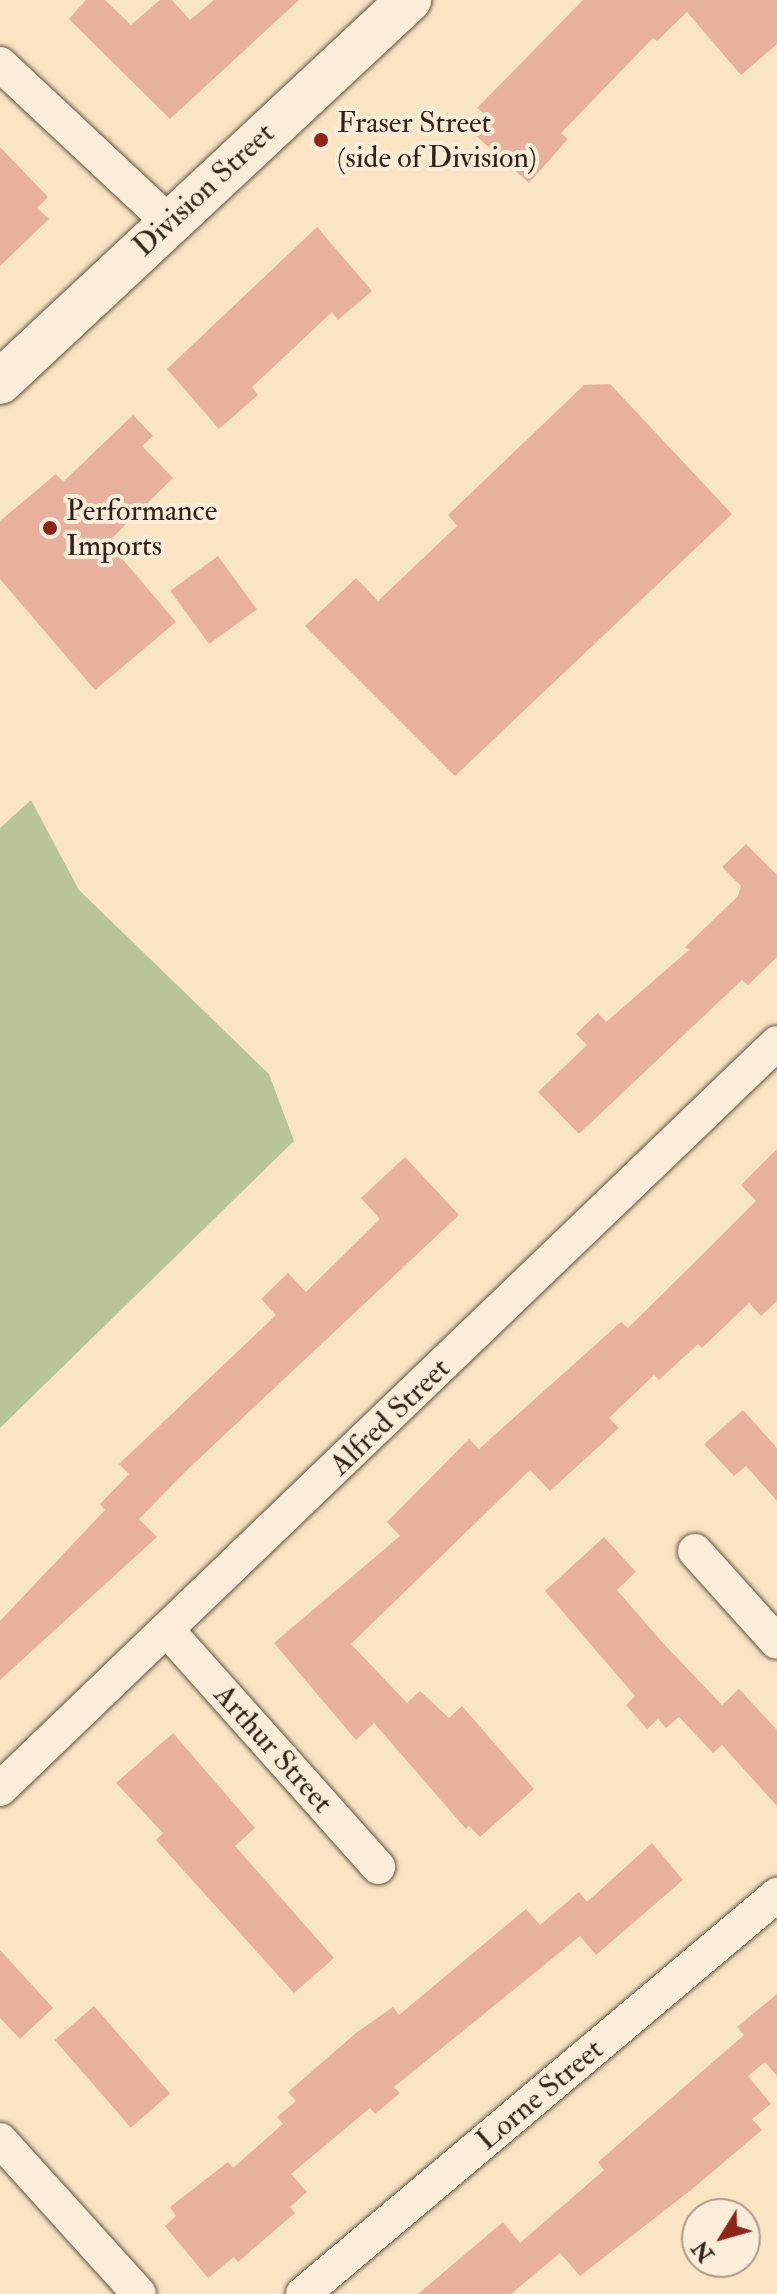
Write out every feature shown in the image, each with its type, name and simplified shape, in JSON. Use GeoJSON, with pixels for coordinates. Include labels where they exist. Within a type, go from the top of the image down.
{"type":"FeatureCollection","features":[{"type":"Feature","properties":{"kind":"main road","name":"Division Street"},"geometry":{"type":"LineString","coordinates":[[0,382],[409,0]]}},
{"type":"Feature","properties":{"kind":"street"},"geometry":{"type":"LineString","coordinates":[[0,64],[169,222]]}},
{"type":"Feature","properties":{"kind":"street","name":"Alfred Street"},"geometry":{"type":"LineString","coordinates":[[0,1789],[777,1043]]}},
{"type":"Feature","properties":{"kind":"street"},"geometry":{"type":"LineString","coordinates":[[695,1551],[777,1642]]}},
{"type":"Feature","properties":{"kind":"street","name":"Arthur Street"},"geometry":{"type":"LineString","coordinates":[[168,1631],[378,1867]]}},
{"type":"Feature","properties":{"kind":"street","name":"Lorne Street"},"geometry":{"type":"LineString","coordinates":[[303,2294],[777,1895]]}},
{"type":"Feature","properties":{"kind":"street"},"geometry":{"type":"LineString","coordinates":[[0,2140],[139,2294]]}},
{"type":"Feature","properties":{"kind":"green space"},"geometry":{"type":"Polygon","coordinates":[[[31,800],[79,890],[269,1074],[294,1141],[0,1428],[0,828],[31,800]]]}},
{"type":"Feature","properties":{"kind":"building"},"geometry":{"type":"Polygon","coordinates":[[[86,0],[105,0],[131,25],[160,0],[172,0],[190,20],[214,0],[299,0],[170,119],[69,19],[86,0]]]}},
{"type":"Feature","properties":{"kind":"building"},"geometry":{"type":"Polygon","coordinates":[[[583,0],[777,0],[777,44],[741,75],[687,12],[657,41],[653,38],[561,133],[568,139],[529,183],[473,133],[488,117],[477,108],[583,0]]]}},
{"type":"Feature","properties":{"kind":"building"},"geometry":{"type":"Polygon","coordinates":[[[0,147],[48,197],[37,208],[49,219],[0,266],[0,147]]]}},
{"type":"Feature","properties":{"kind":"building"},"geometry":{"type":"Polygon","coordinates":[[[317,227],[372,291],[338,320],[332,312],[252,387],[258,395],[219,429],[167,369],[317,227]]]}},
{"type":"Feature","properties":{"kind":"building"},"geometry":{"type":"Polygon","coordinates":[[[610,384],[732,514],[455,776],[305,626],[356,578],[378,601],[457,526],[448,515],[584,385],[610,384]]]}},
{"type":"Feature","properties":{"kind":"building"},"geometry":{"type":"Polygon","coordinates":[[[133,415],[153,436],[142,446],[173,478],[108,542],[176,622],[95,690],[0,579],[0,521],[56,474],[63,482],[133,415]]]}},
{"type":"Feature","properties":{"kind":"building"},"geometry":{"type":"Polygon","coordinates":[[[218,556],[257,609],[209,644],[170,591],[218,556]]]}},
{"type":"Feature","properties":{"kind":"building"},"geometry":{"type":"Polygon","coordinates":[[[746,844],[777,875],[777,957],[748,985],[742,980],[579,1134],[538,1092],[587,1045],[576,1034],[598,1013],[606,1022],[689,950],[685,947],[738,896],[741,886],[722,867],[746,844]]]}},
{"type":"Feature","properties":{"kind":"building"},"geometry":{"type":"Polygon","coordinates":[[[777,1149],[777,1301],[761,1316],[749,1303],[702,1348],[698,1344],[659,1380],[654,1375],[609,1418],[619,1428],[550,1491],[530,1470],[351,1644],[407,1703],[420,1691],[449,1718],[462,1706],[534,1789],[480,1837],[469,1826],[466,1829],[374,1723],[356,1740],[274,1643],[400,1536],[387,1522],[469,1439],[479,1449],[621,1322],[628,1328],[756,1201],[741,1185],[777,1149]]]}},
{"type":"Feature","properties":{"kind":"building"},"geometry":{"type":"Polygon","coordinates":[[[405,1157],[459,1215],[187,1470],[139,1519],[157,1537],[0,1680],[0,1621],[105,1510],[100,1504],[129,1474],[119,1464],[276,1315],[261,1299],[288,1273],[306,1292],[380,1219],[361,1198],[405,1157]]]}},
{"type":"Feature","properties":{"kind":"building"},"geometry":{"type":"Polygon","coordinates":[[[743,1410],[777,1448],[777,1501],[746,1466],[734,1476],[704,1444],[743,1410]]]}},
{"type":"Feature","properties":{"kind":"building"},"geometry":{"type":"Polygon","coordinates":[[[604,1537],[636,1572],[617,1590],[662,1642],[722,1705],[739,1689],[777,1730],[777,1806],[722,1745],[713,1753],[679,1717],[666,1728],[658,1719],[647,1729],[626,1705],[635,1696],[545,1591],[604,1537]]]}},
{"type":"Feature","properties":{"kind":"building"},"geometry":{"type":"Polygon","coordinates":[[[173,1733],[255,1828],[235,1846],[334,1958],[294,1993],[156,1840],[163,1833],[116,1783],[173,1733]]]}},
{"type":"Feature","properties":{"kind":"building"},"geometry":{"type":"Polygon","coordinates":[[[652,1843],[683,1880],[596,1955],[580,1936],[394,2087],[400,2093],[375,2114],[370,2108],[291,2174],[307,2192],[290,2207],[295,2213],[238,2262],[234,2257],[208,2278],[165,2226],[176,2216],[170,2207],[228,2162],[233,2168],[283,2124],[277,2117],[296,2101],[288,2092],[356,2033],[393,2007],[399,2015],[526,1909],[540,1925],[579,1892],[587,1902],[652,1843]]]}},
{"type":"Feature","properties":{"kind":"building"},"geometry":{"type":"Polygon","coordinates":[[[0,1950],[53,2008],[20,2039],[0,2018],[0,1950]]]}},
{"type":"Feature","properties":{"kind":"building"},"geometry":{"type":"Polygon","coordinates":[[[777,1994],[777,2076],[765,2062],[748,2076],[771,2104],[752,2119],[762,2130],[691,2190],[580,2276],[560,2253],[511,2294],[418,2294],[503,2222],[520,2243],[604,2170],[598,2162],[744,2035],[737,2027],[777,1994]]]}},
{"type":"Feature","properties":{"kind":"building"},"geometry":{"type":"Polygon","coordinates":[[[94,2006],[170,2094],[131,2128],[55,2040],[94,2006]]]}},
{"type":"Feature","properties":{"kind":"place","name":"Fraser Street (side of Division)"},"geometry":{"type":"Point","coordinates":[321,140]}},
{"type":"Feature","properties":{"kind":"place","name":"Performance Imports"},"geometry":{"type":"Point","coordinates":[50,528]}}]}
